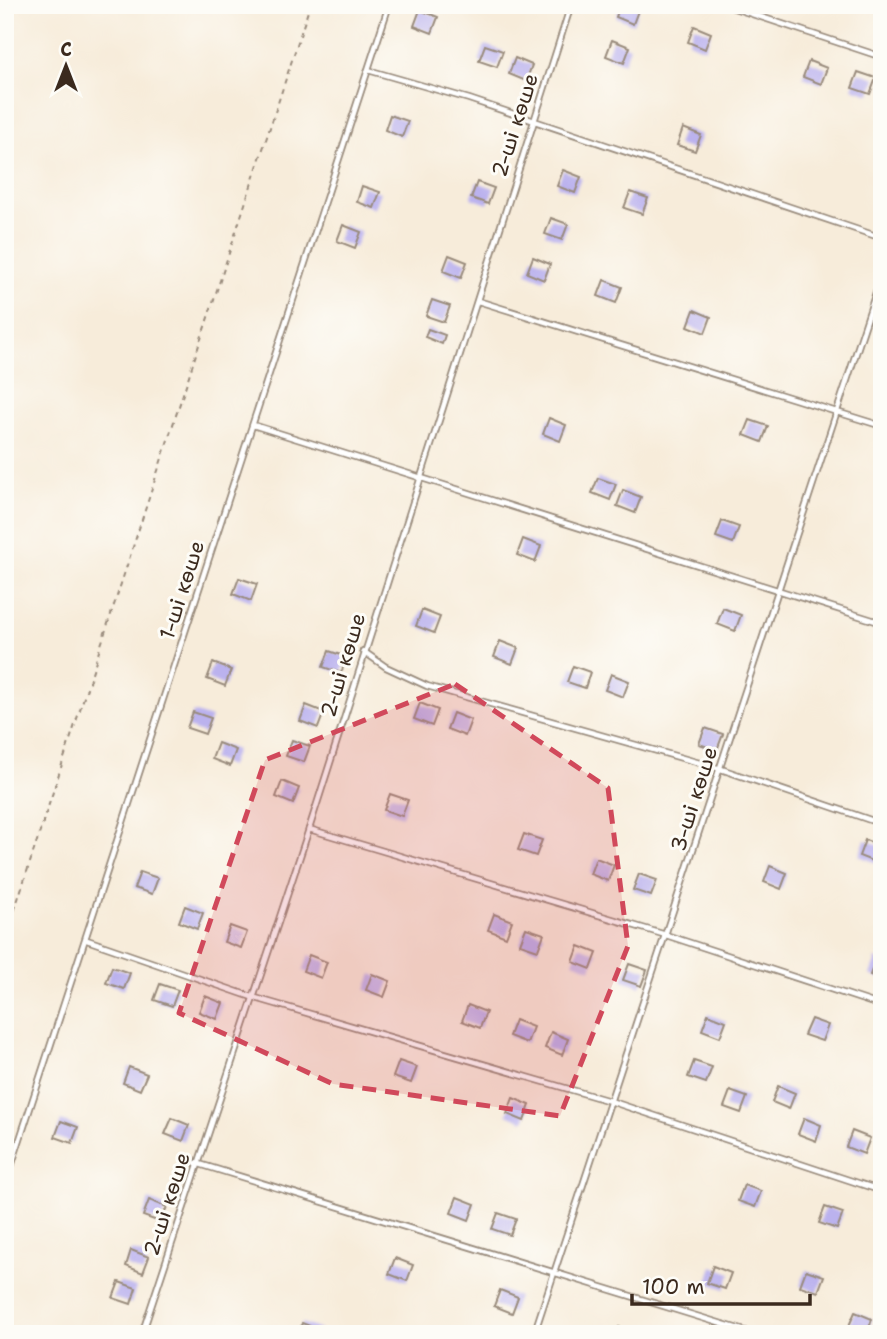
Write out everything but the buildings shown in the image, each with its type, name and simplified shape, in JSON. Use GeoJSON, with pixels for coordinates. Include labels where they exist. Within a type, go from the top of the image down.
{"type":"FeatureCollection","features":[{"type":"Feature","properties":{"kind":"lane","name":"1-ші көше"},"geometry":{"type":"LineString","coordinates":[[5,1185],[87,940],[389,5]]}},
{"type":"Feature","properties":{"kind":"lane","name":"2-ші көше"},"geometry":{"type":"LineString","coordinates":[[142,1334],[309,829],[363,651],[478,301],[532,120],[571,5]]}},
{"type":"Feature","properties":{"kind":"lane"},"geometry":{"type":"LineString","coordinates":[[725,5],[882,57]]}},
{"type":"Feature","properties":{"kind":"lane"},"geometry":{"type":"LineString","coordinates":[[368,70],[532,120],[882,237]]}},
{"type":"Feature","properties":{"kind":"lane","name":"3-ші көше"},"geometry":{"type":"LineString","coordinates":[[534,1334],[882,274]]}},
{"type":"Feature","properties":{"kind":"lane"},"geometry":{"type":"LineString","coordinates":[[478,301],[882,426]]}},
{"type":"Feature","properties":{"kind":"lane"},"geometry":{"type":"LineString","coordinates":[[253,425],[882,624]]}},
{"type":"Feature","properties":{"kind":"lane"},"geometry":{"type":"LineString","coordinates":[[363,651],[386,667],[427,686],[721,769],[882,824]]}},
{"type":"Feature","properties":{"kind":"lane"},"geometry":{"type":"LineString","coordinates":[[309,829],[666,936],[882,1006]]}},
{"type":"Feature","properties":{"kind":"lane"},"geometry":{"type":"LineString","coordinates":[[87,940],[252,997],[610,1101],[882,1191]]}},
{"type":"Feature","properties":{"kind":"lane"},"geometry":{"type":"LineString","coordinates":[[197,1163],[755,1334]]}},
{"type":"Feature","properties":{"kind":"path"},"geometry":{"type":"LineString","coordinates":[[5,939],[310,5]]}},
{"type":"Feature","properties":{"kind":"highlighted area"},"geometry":{"type":"Polygon","coordinates":[[[455,684],[608,788],[628,946],[560,1116],[333,1084],[179,1013],[265,760],[455,684]]]}}]}
